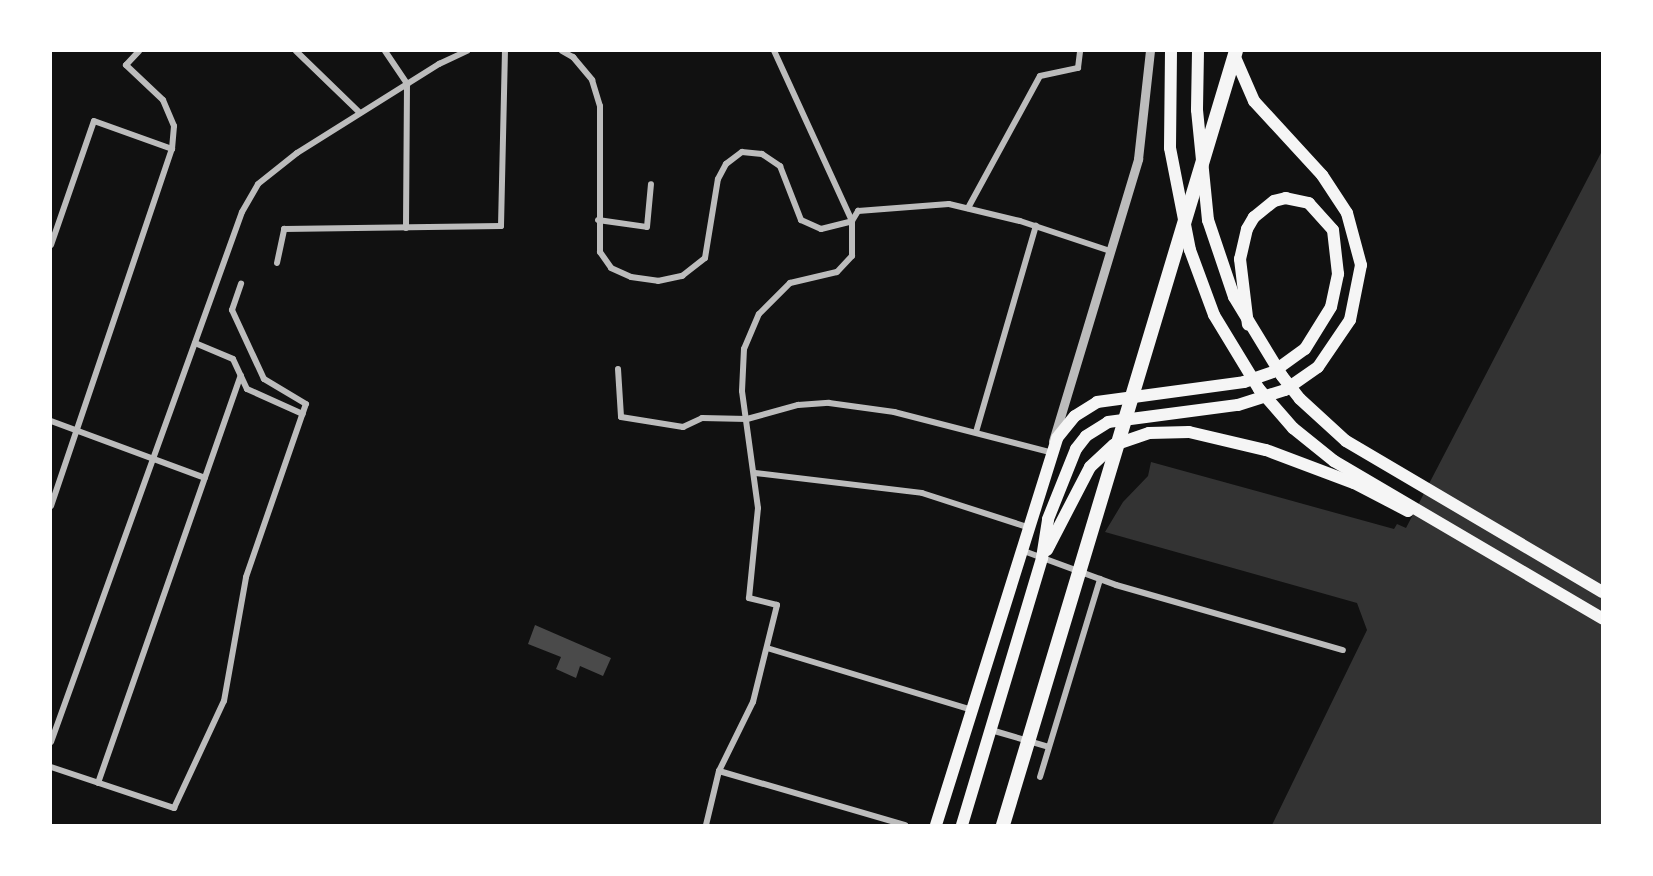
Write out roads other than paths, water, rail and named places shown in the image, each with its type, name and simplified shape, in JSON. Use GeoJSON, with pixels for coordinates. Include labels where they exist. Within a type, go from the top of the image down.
{"type":"FeatureCollection","features":[{"type":"Feature","properties":{"kind":"highway"},"geometry":{"type":"LineString","coordinates":[[1003,825],[1234,51]]}},
{"type":"Feature","properties":{"kind":"main road"},"geometry":{"type":"LineString","coordinates":[[1171,51],[1170,148],[1183,219],[1209,304],[1244,367],[1276,410],[1311,445],[1356,480]]}},
{"type":"Feature","properties":{"kind":"main road"},"geometry":{"type":"LineString","coordinates":[[1198,51],[1197,121],[1208,220],[1222,268],[1248,326],[1264,351],[1300,399],[1346,441],[1371,458],[1602,592]]}},
{"type":"Feature","properties":{"kind":"main road"},"geometry":{"type":"LineString","coordinates":[[962,825],[1042,558],[1060,482],[1076,449],[1095,428],[1120,419],[1238,405],[1272,396],[1318,367],[1350,320],[1361,265],[1347,213],[1322,175],[1254,101],[1234,51]]}},
{"type":"Feature","properties":{"kind":"main road"},"geometry":{"type":"LineString","coordinates":[[936,825],[1050,452],[1065,427],[1097,402],[1244,382],[1273,372],[1305,349],[1331,307],[1338,274],[1332,230],[1309,203],[1286,198],[1274,201],[1258,212],[1247,229],[1240,259],[1248,300],[1248,326]]}},
{"type":"Feature","properties":{"kind":"main road"},"geometry":{"type":"LineString","coordinates":[[1042,558],[1090,467],[1114,445],[1139,435],[1189,432],[1293,458],[1356,480],[1602,618]]}},
{"type":"Feature","properties":{"kind":"street"},"geometry":{"type":"LineString","coordinates":[[51,506],[172,149],[174,126],[163,100],[126,65],[139,51]]}},
{"type":"Feature","properties":{"kind":"street"},"geometry":{"type":"LineString","coordinates":[[296,51],[360,113]]}},
{"type":"Feature","properties":{"kind":"street"},"geometry":{"type":"LineString","coordinates":[[385,51],[407,84],[405,228]]}},
{"type":"Feature","properties":{"kind":"street"},"geometry":{"type":"LineString","coordinates":[[51,742],[242,212],[258,184],[297,153],[407,84],[467,51]]}},
{"type":"Feature","properties":{"kind":"street"},"geometry":{"type":"LineString","coordinates":[[277,263],[284,229],[501,226],[505,51]]}},
{"type":"Feature","properties":{"kind":"street"},"geometry":{"type":"LineString","coordinates":[[562,51],[573,57],[592,80],[600,106],[598,220],[600,252],[611,268],[631,277],[657,280],[682,276],[705,258],[718,179],[726,164],[742,152],[762,154],[780,166],[801,220],[821,229],[852,221],[858,211],[949,204],[1036,226],[1110,251]]}},
{"type":"Feature","properties":{"kind":"street"},"geometry":{"type":"LineString","coordinates":[[706,825],[719,771],[753,702],[777,605],[749,598],[758,508],[742,391],[744,350],[759,314],[790,283],[837,272],[852,256],[852,221],[774,51]]}},
{"type":"Feature","properties":{"kind":"street"},"geometry":{"type":"LineString","coordinates":[[968,208],[1040,76],[1078,68],[1080,51]]}},
{"type":"Feature","properties":{"kind":"street"},"geometry":{"type":"LineString","coordinates":[[618,369],[621,417],[683,427],[702,418],[747,419],[798,405],[828,403],[894,412],[1050,452],[1138,159],[1150,51]]}},
{"type":"Feature","properties":{"kind":"street"},"geometry":{"type":"LineString","coordinates":[[51,245],[94,121],[172,149]]}},
{"type":"Feature","properties":{"kind":"street"},"geometry":{"type":"LineString","coordinates":[[598,220],[647,227],[651,184]]}},
{"type":"Feature","properties":{"kind":"street"},"geometry":{"type":"LineString","coordinates":[[976,432],[1036,226]]}},
{"type":"Feature","properties":{"kind":"street"},"geometry":{"type":"LineString","coordinates":[[51,767],[174,808],[224,701],[246,577],[306,404],[264,379],[232,310],[241,284]]}},
{"type":"Feature","properties":{"kind":"street"},"geometry":{"type":"LineString","coordinates":[[195,343],[233,359],[247,389],[303,414]]}},
{"type":"Feature","properties":{"kind":"street"},"geometry":{"type":"LineString","coordinates":[[98,783],[241,375]]}},
{"type":"Feature","properties":{"kind":"street"},"geometry":{"type":"LineString","coordinates":[[51,422],[205,478]]}},
{"type":"Feature","properties":{"kind":"street"},"geometry":{"type":"LineString","coordinates":[[755,473],[922,494],[1027,527]]}},
{"type":"Feature","properties":{"kind":"street"},"geometry":{"type":"LineString","coordinates":[[1021,550],[1100,579],[1343,650]]}},
{"type":"Feature","properties":{"kind":"street"},"geometry":{"type":"LineString","coordinates":[[1040,777],[1100,579]]}},
{"type":"Feature","properties":{"kind":"street"},"geometry":{"type":"LineString","coordinates":[[767,648],[972,710]]}},
{"type":"Feature","properties":{"kind":"street"},"geometry":{"type":"LineString","coordinates":[[990,729],[1049,747]]}},
{"type":"Feature","properties":{"kind":"street"},"geometry":{"type":"LineString","coordinates":[[719,771],[905,825]]}}]}
